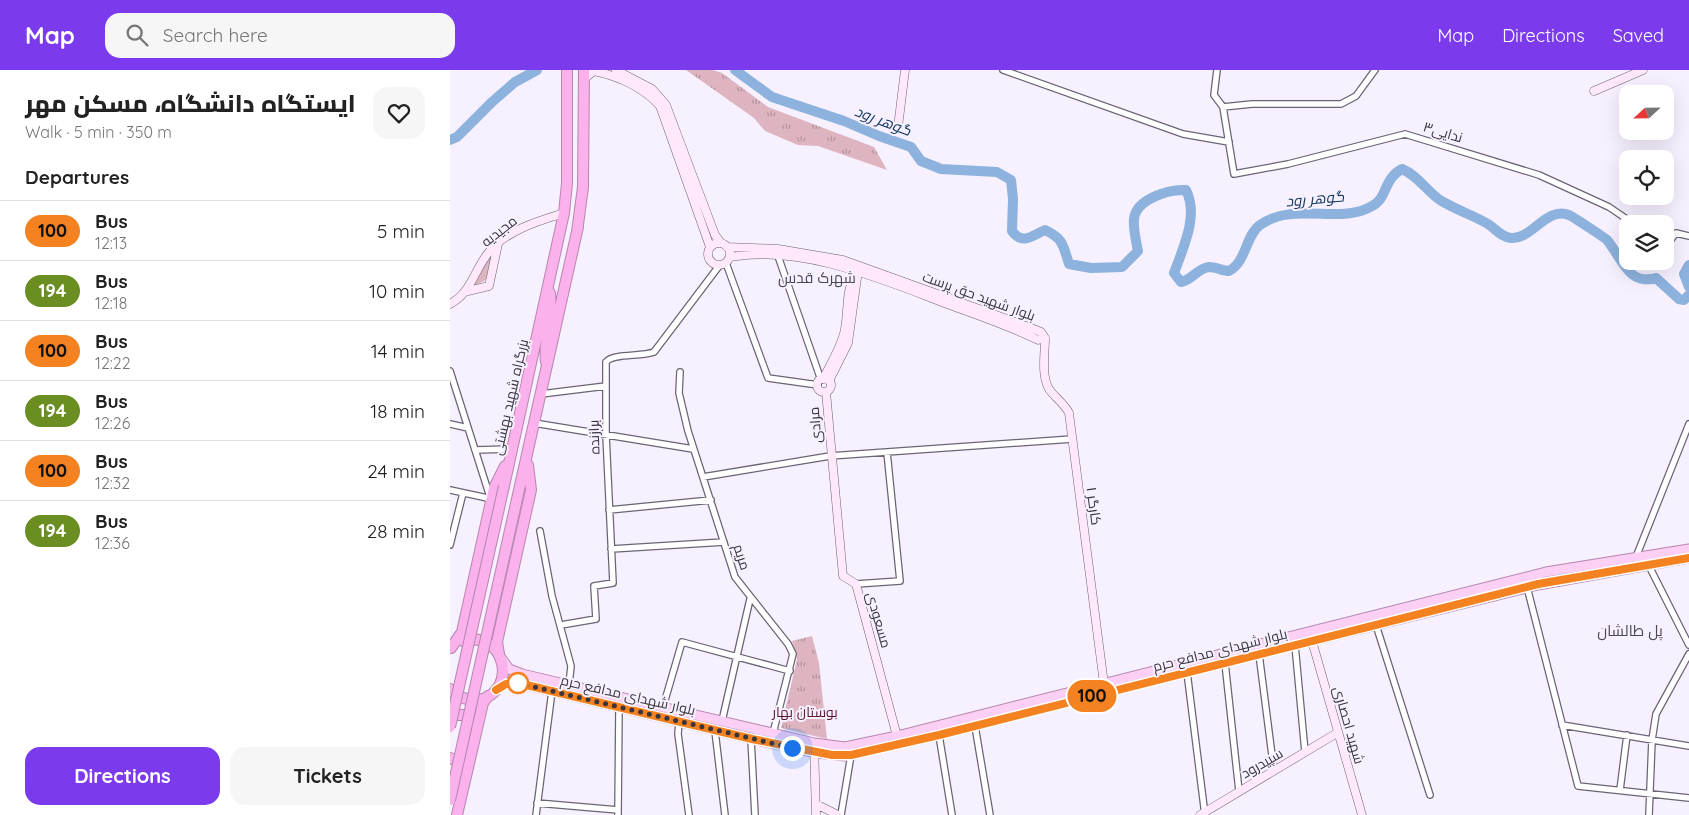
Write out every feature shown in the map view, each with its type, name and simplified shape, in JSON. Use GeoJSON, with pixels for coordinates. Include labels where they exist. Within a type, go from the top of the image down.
{"type":"FeatureCollection","features":[{"type":"Feature","properties":{"kind":"highway","name":"بزرگراه شهید بهشتی"},"geometry":{"type":"LineString","coordinates":[[450,727],[512,450],[578,229],[584,187],[589,72]]}},
{"type":"Feature","properties":{"kind":"highway","name":"بزرگراه شهید بهشتی"},"geometry":{"type":"LineString","coordinates":[[450,800],[547,369],[549,284],[564,213],[567,178],[567,73]]}},
{"type":"Feature","properties":{"kind":"highway"},"geometry":{"type":"LineString","coordinates":[[450,649],[461,634],[491,498],[495,485],[512,450]]}},
{"type":"Feature","properties":{"kind":"highway"},"geometry":{"type":"LineString","coordinates":[[457,815],[483,702],[493,692],[503,676],[497,643],[531,492],[526,459]]}},
{"type":"Feature","properties":{"kind":"highway"},"geometry":{"type":"LineString","coordinates":[[478,560],[485,573],[510,582]]}},
{"type":"Feature","properties":{"kind":"highway"},"geometry":{"type":"LineString","coordinates":[[450,649],[463,640],[476,639],[491,645],[500,656]]}},
{"type":"Feature","properties":{"kind":"highway"},"geometry":{"type":"LineString","coordinates":[[450,690],[459,697],[469,700],[480,699],[493,692]]}},
{"type":"Feature","properties":{"kind":"highway"},"geometry":{"type":"LineString","coordinates":[[450,715],[459,714],[467,717],[473,723],[476,732]]}},
{"type":"Feature","properties":{"kind":"highway"},"geometry":{"type":"LineString","coordinates":[[450,758],[460,763],[466,776]]}},
{"type":"Feature","properties":{"kind":"main road","name":"بلوار شهدای مدافع حرم"},"geometry":{"type":"LineString","coordinates":[[500,656],[509,668],[516,672],[773,733],[815,752],[897,736],[1104,684],[1277,645],[1546,572],[1689,549]]}},
{"type":"Feature","properties":{"kind":"main road","name":"بلوار شهدای مدافع حرم"},"geometry":{"type":"LineString","coordinates":[[493,692],[506,684],[518,683],[751,739],[815,752],[851,755],[939,735],[1225,663],[1259,654],[1277,645],[1295,645],[1527,587],[1689,558]]}},
{"type":"Feature","properties":{"kind":"street"},"geometry":{"type":"LineString","coordinates":[[616,70],[645,85],[661,98],[670,114],[687,169],[710,247],[708,254],[710,261],[725,262]]}},
{"type":"Feature","properties":{"kind":"street"},"geometry":{"type":"LineString","coordinates":[[898,127],[905,70]]}},
{"type":"Feature","properties":{"kind":"street"},"geometry":{"type":"LineString","coordinates":[[1003,70],[1183,134],[1229,142],[1223,107],[1214,95],[1217,70]]}},
{"type":"Feature","properties":{"kind":"street"},"geometry":{"type":"LineString","coordinates":[[1223,107],[1252,104],[1341,104],[1356,96],[1375,70]]}},
{"type":"Feature","properties":{"kind":"street"},"geometry":{"type":"LineString","coordinates":[[1594,91],[1643,70]]}},
{"type":"Feature","properties":{"kind":"street"},"geometry":{"type":"LineString","coordinates":[[589,72],[635,86],[654,98],[666,120],[715,235],[724,245],[725,262],[768,378],[823,381]]}},
{"type":"Feature","properties":{"kind":"street","name":"ندایی۳"},"geometry":{"type":"LineString","coordinates":[[1229,142],[1234,174],[1288,164],[1405,134],[1539,176],[1609,208],[1620,215]]}},
{"type":"Feature","properties":{"kind":"street","name":"مجیدیه"},"geometry":{"type":"LineString","coordinates":[[468,291],[488,252],[533,222],[564,213]]}},
{"type":"Feature","properties":{"kind":"street"},"geometry":{"type":"LineString","coordinates":[[1674,236],[1676,233],[1689,236]]}},
{"type":"Feature","properties":{"kind":"street"},"geometry":{"type":"LineString","coordinates":[[710,247],[724,245]]}},
{"type":"Feature","properties":{"kind":"street","name":"بلوار شهید حق پرست"},"geometry":{"type":"LineString","coordinates":[[724,245],[800,255],[858,268],[959,305],[1038,340],[1045,338]]}},
{"type":"Feature","properties":{"kind":"street"},"geometry":{"type":"LineString","coordinates":[[450,304],[468,291],[488,286],[496,246]]}},
{"type":"Feature","properties":{"kind":"street","name":"بلوار شهید حق پرست"},"geometry":{"type":"LineString","coordinates":[[725,262],[746,254],[800,255]]}},
{"type":"Feature","properties":{"kind":"street"},"geometry":{"type":"LineString","coordinates":[[778,256],[823,381],[822,392],[826,392]]}},
{"type":"Feature","properties":{"kind":"street","name":"برازنده"},"geometry":{"type":"LineString","coordinates":[[561,625],[596,619],[594,586],[612,583],[606,434],[606,362],[609,358],[646,355],[654,352],[725,262]]}},
{"type":"Feature","properties":{"kind":"street","name":"مرادی"},"geometry":{"type":"LineString","coordinates":[[830,456],[826,392],[830,388],[823,381],[848,343],[849,302],[853,275],[858,268]]}},
{"type":"Feature","properties":{"kind":"street","name":"کارگر ۱"},"geometry":{"type":"LineString","coordinates":[[1045,338],[1045,377],[1050,390],[1063,403],[1069,413],[1104,684]]}},
{"type":"Feature","properties":{"kind":"street"},"geometry":{"type":"LineString","coordinates":[[450,371],[491,498],[450,490]]}},
{"type":"Feature","properties":{"kind":"street","name":"مریم"},"geometry":{"type":"LineString","coordinates":[[680,372],[679,393],[694,449],[735,577],[750,599],[788,644],[792,654],[790,671],[773,733]]}},
{"type":"Feature","properties":{"kind":"street"},"geometry":{"type":"LineString","coordinates":[[541,394],[606,386]]}},
{"type":"Feature","properties":{"kind":"street"},"geometry":{"type":"LineString","coordinates":[[534,423],[694,449]]}},
{"type":"Feature","properties":{"kind":"street"},"geometry":{"type":"LineString","coordinates":[[450,424],[468,428]]}},
{"type":"Feature","properties":{"kind":"street"},"geometry":{"type":"LineString","coordinates":[[1636,558],[1689,424]]}},
{"type":"Feature","properties":{"kind":"street"},"geometry":{"type":"LineString","coordinates":[[703,477],[830,456],[1072,439]]}},
{"type":"Feature","properties":{"kind":"street"},"geometry":{"type":"LineString","coordinates":[[475,450],[512,450]]}},
{"type":"Feature","properties":{"kind":"street"},"geometry":{"type":"LineString","coordinates":[[856,584],[900,581],[887,452]]}},
{"type":"Feature","properties":{"kind":"street","name":"مسعودی"},"geometry":{"type":"LineString","coordinates":[[830,456],[843,576],[856,584],[897,736]]}},
{"type":"Feature","properties":{"kind":"street"},"geometry":{"type":"LineString","coordinates":[[450,545],[463,493]]}},
{"type":"Feature","properties":{"kind":"street"},"geometry":{"type":"LineString","coordinates":[[609,510],[711,500]]}},
{"type":"Feature","properties":{"kind":"street"},"geometry":{"type":"LineString","coordinates":[[540,531],[552,596],[571,666],[569,685]]}},
{"type":"Feature","properties":{"kind":"street"},"geometry":{"type":"LineString","coordinates":[[611,549],[724,542]]}},
{"type":"Feature","properties":{"kind":"street"},"geometry":{"type":"LineString","coordinates":[[1648,564],[1689,645]]}},
{"type":"Feature","properties":{"kind":"street"},"geometry":{"type":"LineString","coordinates":[[1527,587],[1578,786],[1689,798]]}},
{"type":"Feature","properties":{"kind":"street"},"geometry":{"type":"LineString","coordinates":[[722,721],[750,599]]}},
{"type":"Feature","properties":{"kind":"street"},"geometry":{"type":"LineString","coordinates":[[1376,625],[1430,795]]}},
{"type":"Feature","properties":{"kind":"street","name":"شهید احصاری"},"geometry":{"type":"LineString","coordinates":[[1312,641],[1362,815]]}},
{"type":"Feature","properties":{"kind":"street"},"geometry":{"type":"LineString","coordinates":[[663,707],[682,642],[790,671]]}},
{"type":"Feature","properties":{"kind":"street"},"geometry":{"type":"LineString","coordinates":[[1295,645],[1305,752]]}},
{"type":"Feature","properties":{"kind":"street"},"geometry":{"type":"LineString","coordinates":[[1259,654],[1274,771]]}},
{"type":"Feature","properties":{"kind":"street"},"geometry":{"type":"LineString","coordinates":[[1649,815],[1652,740],[1656,714],[1689,654]]}},
{"type":"Feature","properties":{"kind":"street"},"geometry":{"type":"LineString","coordinates":[[1225,663],[1239,791]]}},
{"type":"Feature","properties":{"kind":"street"},"geometry":{"type":"LineString","coordinates":[[1187,672],[1203,814]]}},
{"type":"Feature","properties":{"kind":"street"},"geometry":{"type":"LineString","coordinates":[[536,815],[552,692]]}},
{"type":"Feature","properties":{"kind":"street"},"geometry":{"type":"LineString","coordinates":[[537,803],[618,812],[619,708]]}},
{"type":"Feature","properties":{"kind":"street"},"geometry":{"type":"LineString","coordinates":[[679,722],[678,734],[689,815]]}},
{"type":"Feature","properties":{"kind":"street"},"geometry":{"type":"LineString","coordinates":[[1562,725],[1689,746]]}},
{"type":"Feature","properties":{"kind":"street"},"geometry":{"type":"LineString","coordinates":[[975,726],[990,815]]}},
{"type":"Feature","properties":{"kind":"street"},"geometry":{"type":"LineString","coordinates":[[715,730],[725,815]]}},
{"type":"Feature","properties":{"kind":"street","name":"سپیدرود"},"geometry":{"type":"LineString","coordinates":[[1203,814],[1337,733]]}},
{"type":"Feature","properties":{"kind":"street"},"geometry":{"type":"LineString","coordinates":[[939,735],[952,815]]}},
{"type":"Feature","properties":{"kind":"street"},"geometry":{"type":"LineString","coordinates":[[1620,790],[1627,735]]}},
{"type":"Feature","properties":{"kind":"street"},"geometry":{"type":"LineString","coordinates":[[751,739],[755,815]]}},
{"type":"Feature","properties":{"kind":"street"},"geometry":{"type":"LineString","coordinates":[[815,752],[816,815]]}},
{"type":"Feature","properties":{"kind":"street"},"geometry":{"type":"LineString","coordinates":[[816,804],[839,815],[851,755]]}},
{"type":"Feature","properties":{"kind":"green space"},"geometry":{"type":"Polygon","coordinates":[[[686,70],[713,70],[722,73],[768,107],[874,147],[887,170],[818,146],[798,145],[765,131],[754,118],[686,70]]]}},
{"type":"Feature","properties":{"kind":"green space"},"geometry":{"type":"Polygon","coordinates":[[[491,252],[494,254],[490,274],[484,281],[473,285],[491,252]]]}},
{"type":"Feature","properties":{"kind":"green space","name":"بوستان بهار"},"geometry":{"type":"Polygon","coordinates":[[[812,636],[819,663],[827,739],[781,728],[797,659],[792,641],[812,636]]]}},
{"type":"Feature","properties":{"kind":"waterway","name":"گوهر رود"},"geometry":{"type":"LineString","coordinates":[[450,140],[457,137],[515,82],[537,70]]}},
{"type":"Feature","properties":{"kind":"waterway","name":"گوهر رود"},"geometry":{"type":"LineString","coordinates":[[735,70],[772,97],[844,121],[911,147],[921,161],[941,169],[997,172],[1011,180],[1013,199],[1012,231],[1024,239],[1045,230],[1051,233],[1062,244],[1069,264],[1091,268],[1122,267],[1138,251],[1134,231],[1136,212],[1147,201],[1163,193],[1186,190],[1190,200],[1190,221],[1185,243],[1174,273],[1181,282],[1209,267],[1229,271],[1235,267],[1243,255],[1251,235],[1260,225],[1273,218],[1287,215],[1302,213],[1346,214],[1360,211],[1377,203],[1388,183],[1402,169],[1412,175],[1440,200],[1482,221],[1507,237],[1519,237],[1526,234],[1553,215],[1561,213],[1569,215],[1607,240],[1632,274],[1639,278],[1656,278],[1679,299],[1684,300],[1689,295]]}},
{"type":"Feature","properties":{"kind":"waterway","name":"گوهر رود"},"geometry":{"type":"LineString","coordinates":[[1689,265],[1684,274],[1689,287]]}},
{"type":"Feature","properties":{"kind":"bus line","name":"100"},"geometry":{"type":"LineString","coordinates":[[496,690],[506,684],[518,683],[752,739],[816,753],[845,756],[939,735],[1538,584],[1689,558]]}},
{"type":"Feature","properties":{"kind":"district","name":"شهرک قدس"},"geometry":{"type":"Point","coordinates":[817,278]}},
{"type":"Feature","properties":{"kind":"district","name":"پل طالشان"},"geometry":{"type":"Point","coordinates":[1630,631]}},
{"type":"Feature","properties":{"kind":"route"},"geometry":{"type":"LineString","coordinates":[[518,683],[792,748]]}}]}
